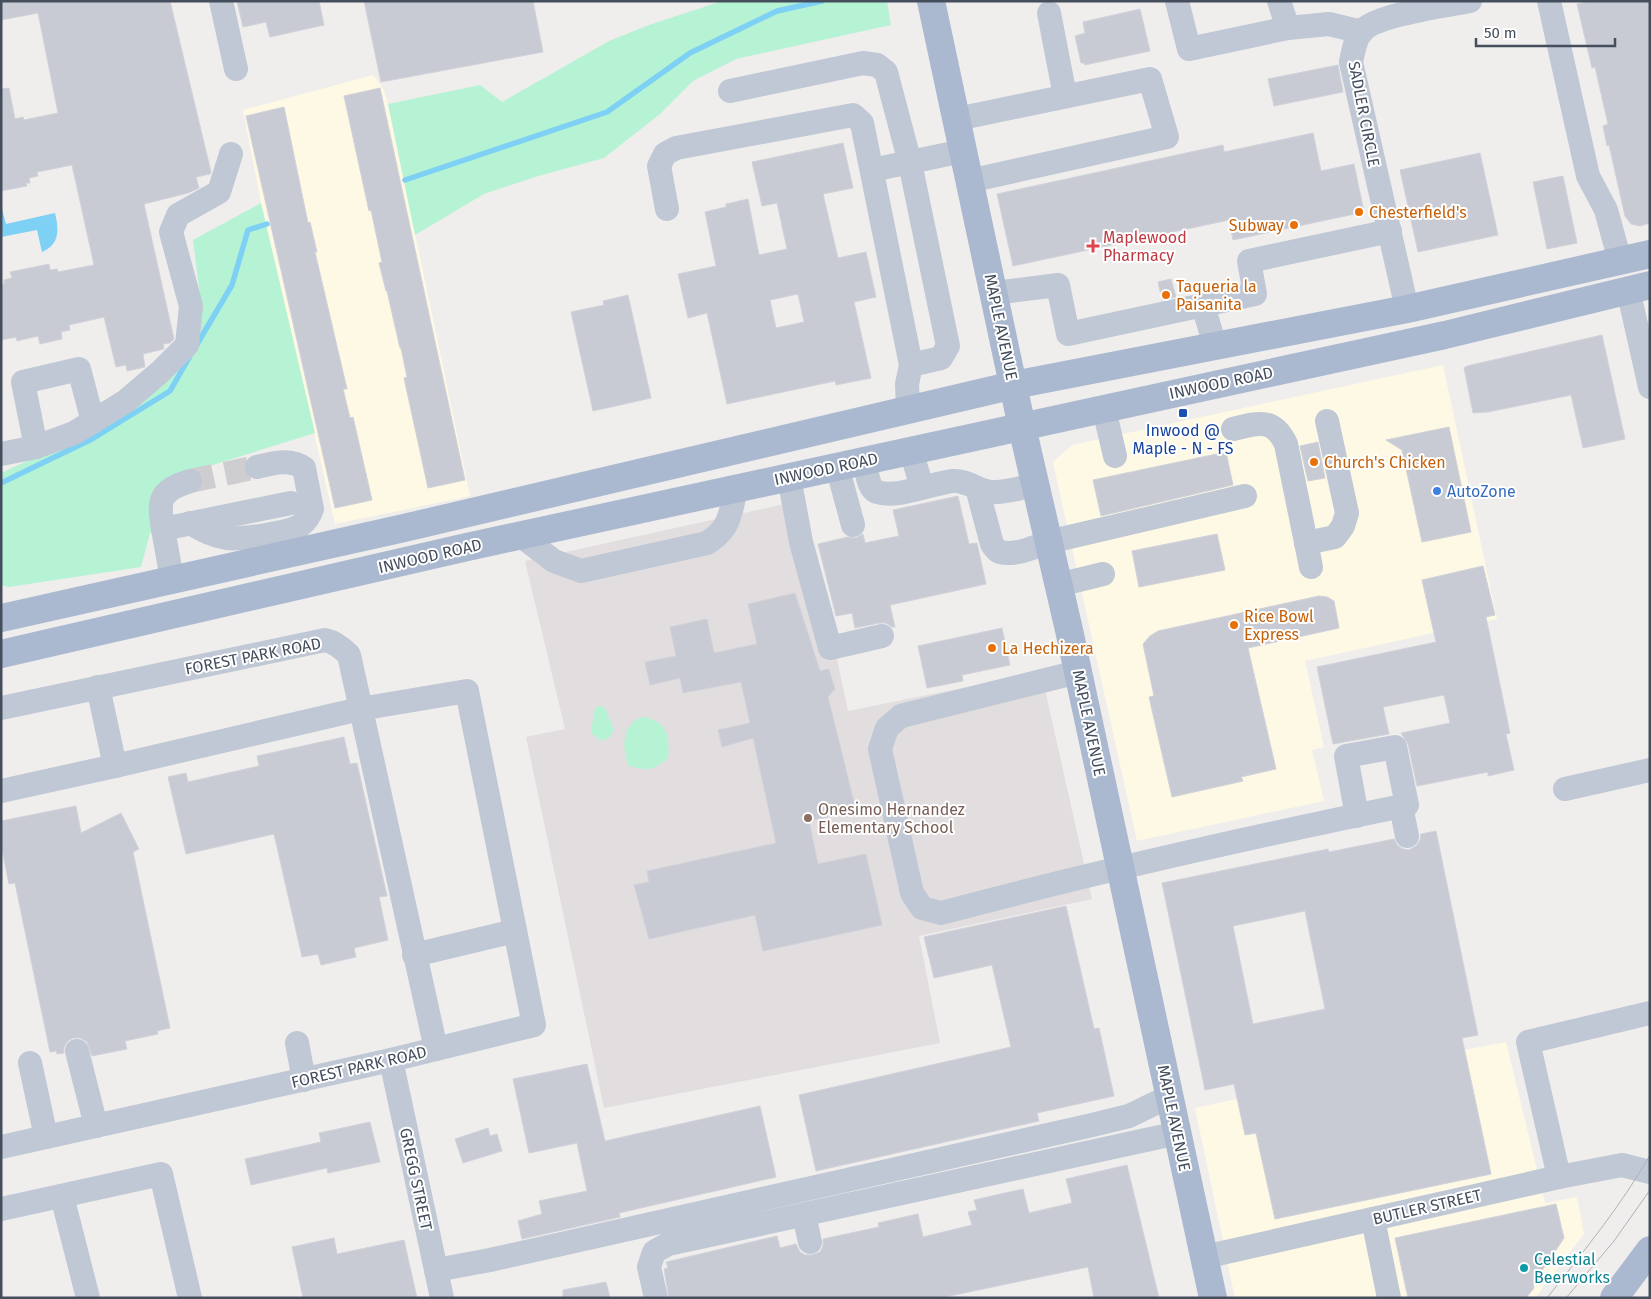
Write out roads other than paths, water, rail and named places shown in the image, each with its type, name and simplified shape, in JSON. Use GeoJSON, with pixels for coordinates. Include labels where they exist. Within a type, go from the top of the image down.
{"type":"FeatureCollection","features":[{"type":"Feature","properties":{"kind":"main road","name":"MAPLE AVENUE"},"geometry":{"type":"LineString","coordinates":[[931,1],[1022,427],[1078,672],[1213,1298]]}},
{"type":"Feature","properties":{"kind":"main road","name":"INWOOD ROAD"},"geometry":{"type":"LineString","coordinates":[[1,618],[459,515],[1014,385],[1407,309],[1650,254]]}},
{"type":"Feature","properties":{"kind":"main road"},"geometry":{"type":"LineString","coordinates":[[1620,261],[1639,287]]}},
{"type":"Feature","properties":{"kind":"main road","name":"INWOOD ROAD"},"geometry":{"type":"LineString","coordinates":[[1,654],[467,547],[1416,341],[1639,287]]}},
{"type":"Feature","properties":{"kind":"main road"},"geometry":{"type":"LineString","coordinates":[[1407,309],[1416,341]]}},
{"type":"Feature","properties":{"kind":"main road"},"geometry":{"type":"LineString","coordinates":[[1215,346],[1225,382]]}},
{"type":"Feature","properties":{"kind":"main road"},"geometry":{"type":"LineString","coordinates":[[789,477],[796,437]]}},
{"type":"Feature","properties":{"kind":"main road"},"geometry":{"type":"LineString","coordinates":[[459,515],[467,547]]}},
{"type":"Feature","properties":{"kind":"main road"},"geometry":{"type":"LineString","coordinates":[[1614,1298],[1650,1250]]}},
{"type":"Feature","properties":{"kind":"street"},"geometry":{"type":"LineString","coordinates":[[221,1],[236,70]]}},
{"type":"Feature","properties":{"kind":"street"},"geometry":{"type":"LineString","coordinates":[[1279,1],[1288,28]]}},
{"type":"Feature","properties":{"kind":"street"},"geometry":{"type":"LineString","coordinates":[[1184,2],[1190,49],[1288,28],[1329,24],[1362,32],[1371,25],[1387,18],[1470,1]]}},
{"type":"Feature","properties":{"kind":"street"},"geometry":{"type":"LineString","coordinates":[[1549,1],[1588,176],[1606,210],[1620,261]]}},
{"type":"Feature","properties":{"kind":"street"},"geometry":{"type":"LineString","coordinates":[[1050,13],[1065,96]]}},
{"type":"Feature","properties":{"kind":"street","name":"SADLER CIRCLE"},"geometry":{"type":"LineString","coordinates":[[1362,32],[1354,48],[1351,62],[1407,309]]}},
{"type":"Feature","properties":{"kind":"street"},"geometry":{"type":"LineString","coordinates":[[730,91],[864,63],[877,65],[886,72],[910,163],[948,346],[941,358],[911,365]]}},
{"type":"Feature","properties":{"kind":"street"},"geometry":{"type":"LineString","coordinates":[[957,120],[1150,79],[1167,137],[969,181]]}},
{"type":"Feature","properties":{"kind":"street"},"geometry":{"type":"LineString","coordinates":[[667,209],[659,166],[666,154],[676,148],[853,115],[862,123],[911,365],[908,384],[908,410]]}},
{"type":"Feature","properties":{"kind":"street"},"geometry":{"type":"LineString","coordinates":[[872,170],[963,151]]}},
{"type":"Feature","properties":{"kind":"street"},"geometry":{"type":"LineString","coordinates":[[1,454],[36,447],[74,433],[93,422],[126,401],[160,372],[187,345],[191,306],[171,232],[178,215],[219,192],[231,154]]}},
{"type":"Feature","properties":{"kind":"street"},"geometry":{"type":"LineString","coordinates":[[994,293],[1058,285],[1068,334],[1255,294],[1248,261],[1390,231]]}},
{"type":"Feature","properties":{"kind":"street"},"geometry":{"type":"LineString","coordinates":[[1639,287],[1650,387]]}},
{"type":"Feature","properties":{"kind":"street"},"geometry":{"type":"LineString","coordinates":[[1204,306],[1215,346]]}},
{"type":"Feature","properties":{"kind":"street"},"geometry":{"type":"LineString","coordinates":[[36,447],[23,382],[79,369],[93,422]]}},
{"type":"Feature","properties":{"kind":"street"},"geometry":{"type":"LineString","coordinates":[[1104,409],[1115,456]]}},
{"type":"Feature","properties":{"kind":"street"},"geometry":{"type":"LineString","coordinates":[[1306,543],[1335,537],[1343,526],[1347,513],[1326,421]]}},
{"type":"Feature","properties":{"kind":"street"},"geometry":{"type":"LineString","coordinates":[[1233,429],[1260,423],[1268,425],[1282,436],[1286,444],[1311,567]]}},
{"type":"Feature","properties":{"kind":"street"},"geometry":{"type":"LineString","coordinates":[[911,451],[922,487]]}},
{"type":"Feature","properties":{"kind":"street"},"geometry":{"type":"LineString","coordinates":[[865,461],[872,487],[876,491],[898,492],[958,481],[994,492],[1035,485]]}},
{"type":"Feature","properties":{"kind":"street"},"geometry":{"type":"LineString","coordinates":[[190,523],[210,534],[227,538],[263,536],[300,526],[310,515],[312,509],[304,468],[298,463],[289,462],[257,466]]}},
{"type":"Feature","properties":{"kind":"street"},"geometry":{"type":"LineString","coordinates":[[837,466],[853,526]]}},
{"type":"Feature","properties":{"kind":"street"},"geometry":{"type":"LineString","coordinates":[[789,477],[801,542],[830,648],[882,636]]}},
{"type":"Feature","properties":{"kind":"street"},"geometry":{"type":"LineString","coordinates":[[172,579],[160,509],[161,501],[168,491],[175,486],[190,481]]}},
{"type":"Feature","properties":{"kind":"street"},"geometry":{"type":"LineString","coordinates":[[977,488],[992,544],[1000,552],[1019,551],[1048,542],[1245,496]]}},
{"type":"Feature","properties":{"kind":"street"},"geometry":{"type":"LineString","coordinates":[[521,536],[554,561],[581,571],[707,543],[717,537],[725,528],[730,518],[736,489]]}},
{"type":"Feature","properties":{"kind":"street"},"geometry":{"type":"LineString","coordinates":[[163,529],[291,503]]}},
{"type":"Feature","properties":{"kind":"street"},"geometry":{"type":"LineString","coordinates":[[1058,584],[1103,574]]}},
{"type":"Feature","properties":{"kind":"street","name":"FOREST PARK ROAD"},"geometry":{"type":"LineString","coordinates":[[1,708],[326,640],[332,641],[342,648],[348,655],[436,1049],[1,1147]]}},
{"type":"Feature","properties":{"kind":"street"},"geometry":{"type":"LineString","coordinates":[[1078,672],[901,716],[887,728],[880,749],[912,893],[922,908],[941,913],[1120,867],[1357,816],[1401,806],[1407,805],[1395,747],[1346,756],[1357,816]]}},
{"type":"Feature","properties":{"kind":"street"},"geometry":{"type":"LineString","coordinates":[[98,688],[116,766]]}},
{"type":"Feature","properties":{"kind":"street"},"geometry":{"type":"LineString","coordinates":[[1,791],[360,709],[467,690],[534,1025],[436,1049]]}},
{"type":"Feature","properties":{"kind":"street"},"geometry":{"type":"LineString","coordinates":[[1565,789],[1650,770]]}},
{"type":"Feature","properties":{"kind":"street"},"geometry":{"type":"LineString","coordinates":[[1401,806],[1408,836]]}},
{"type":"Feature","properties":{"kind":"street"},"geometry":{"type":"LineString","coordinates":[[414,956],[515,931]]}},
{"type":"Feature","properties":{"kind":"street"},"geometry":{"type":"LineString","coordinates":[[1559,1177],[1528,1042],[1650,1013]]}},
{"type":"Feature","properties":{"kind":"street"},"geometry":{"type":"LineString","coordinates":[[297,1042],[304,1080]]}},
{"type":"Feature","properties":{"kind":"street"},"geometry":{"type":"LineString","coordinates":[[77,1051],[96,1126]]}},
{"type":"Feature","properties":{"kind":"street","name":"GREGG STREET"},"geometry":{"type":"LineString","coordinates":[[391,1060],[442,1298]]}},
{"type":"Feature","properties":{"kind":"street"},"geometry":{"type":"LineString","coordinates":[[30,1063],[46,1137]]}},
{"type":"Feature","properties":{"kind":"street"},"geometry":{"type":"LineString","coordinates":[[436,1270],[499,1258],[1129,1116],[1170,1096]]}},
{"type":"Feature","properties":{"kind":"street"},"geometry":{"type":"LineString","coordinates":[[656,1298],[649,1267],[654,1252],[668,1244],[1178,1133]]}},
{"type":"Feature","properties":{"kind":"street","name":"BUTLER STREET"},"geometry":{"type":"LineString","coordinates":[[1204,1257],[1559,1177],[1622,1165],[1650,1172]]}},
{"type":"Feature","properties":{"kind":"street"},"geometry":{"type":"LineString","coordinates":[[1,1210],[161,1174],[190,1298]]}},
{"type":"Feature","properties":{"kind":"street"},"geometry":{"type":"LineString","coordinates":[[62,1196],[88,1298]]}},
{"type":"Feature","properties":{"kind":"street"},"geometry":{"type":"LineString","coordinates":[[804,1214],[810,1242]]}},
{"type":"Feature","properties":{"kind":"street"},"geometry":{"type":"LineString","coordinates":[[1373,1219],[1389,1298]]}},
{"type":"Feature","properties":{"kind":"water"},"geometry":{"type":"Polygon","coordinates":[[[1,205],[6,224],[55,213],[57,236],[55,241],[48,249],[42,252],[37,230],[1,237],[1,205]]]}},
{"type":"Feature","properties":{"kind":"waterway"},"geometry":{"type":"LineString","coordinates":[[405,180],[607,112],[690,53],[777,11],[822,1]]}},
{"type":"Feature","properties":{"kind":"waterway"},"geometry":{"type":"LineString","coordinates":[[196,346],[232,285],[248,230],[267,224]]}},
{"type":"Feature","properties":{"kind":"waterway"},"geometry":{"type":"LineString","coordinates":[[1,483],[92,439],[170,391],[190,356]]}},
{"type":"Feature","properties":{"kind":"tunnel"},"geometry":{"type":"LineString","coordinates":[[190,481],[257,467]]}},
{"type":"Feature","properties":{"kind":"tram line"},"geometry":{"type":"LineString","coordinates":[[1547,1298],[1614,1211],[1650,1155]]}},
{"type":"Feature","properties":{"kind":"tram line"},"geometry":{"type":"LineString","coordinates":[[1566,1298],[1614,1241],[1650,1190]]}},
{"type":"Feature","properties":{"kind":"place","name":"Chesterfield's"},"geometry":{"type":"Point","coordinates":[1359,212]}},
{"type":"Feature","properties":{"kind":"place","name":"Subway"},"geometry":{"type":"Point","coordinates":[1294,225]}},
{"type":"Feature","properties":{"kind":"place","name":"Maplewood Pharmacy"},"geometry":{"type":"Point","coordinates":[1093,246]}},
{"type":"Feature","properties":{"kind":"place","name":"Taqueria la Paisanita"},"geometry":{"type":"Point","coordinates":[1166,295]}},
{"type":"Feature","properties":{"kind":"place","name":"Inwood @ Maple - N - FS"},"geometry":{"type":"Point","coordinates":[1183,413]}},
{"type":"Feature","properties":{"kind":"place","name":"Church's Chicken"},"geometry":{"type":"Point","coordinates":[1314,462]}},
{"type":"Feature","properties":{"kind":"place","name":"AutoZone"},"geometry":{"type":"Point","coordinates":[1437,491]}},
{"type":"Feature","properties":{"kind":"place","name":"Rice Bowl Express"},"geometry":{"type":"Point","coordinates":[1234,625]}},
{"type":"Feature","properties":{"kind":"place","name":"La Hechizera"},"geometry":{"type":"Point","coordinates":[992,648]}},
{"type":"Feature","properties":{"kind":"place","name":"Onesimo Hernandez Elementary School"},"geometry":{"type":"Point","coordinates":[808,818]}},
{"type":"Feature","properties":{"kind":"place","name":"Celestial Beerworks"},"geometry":{"type":"Point","coordinates":[1524,1268]}}]}
